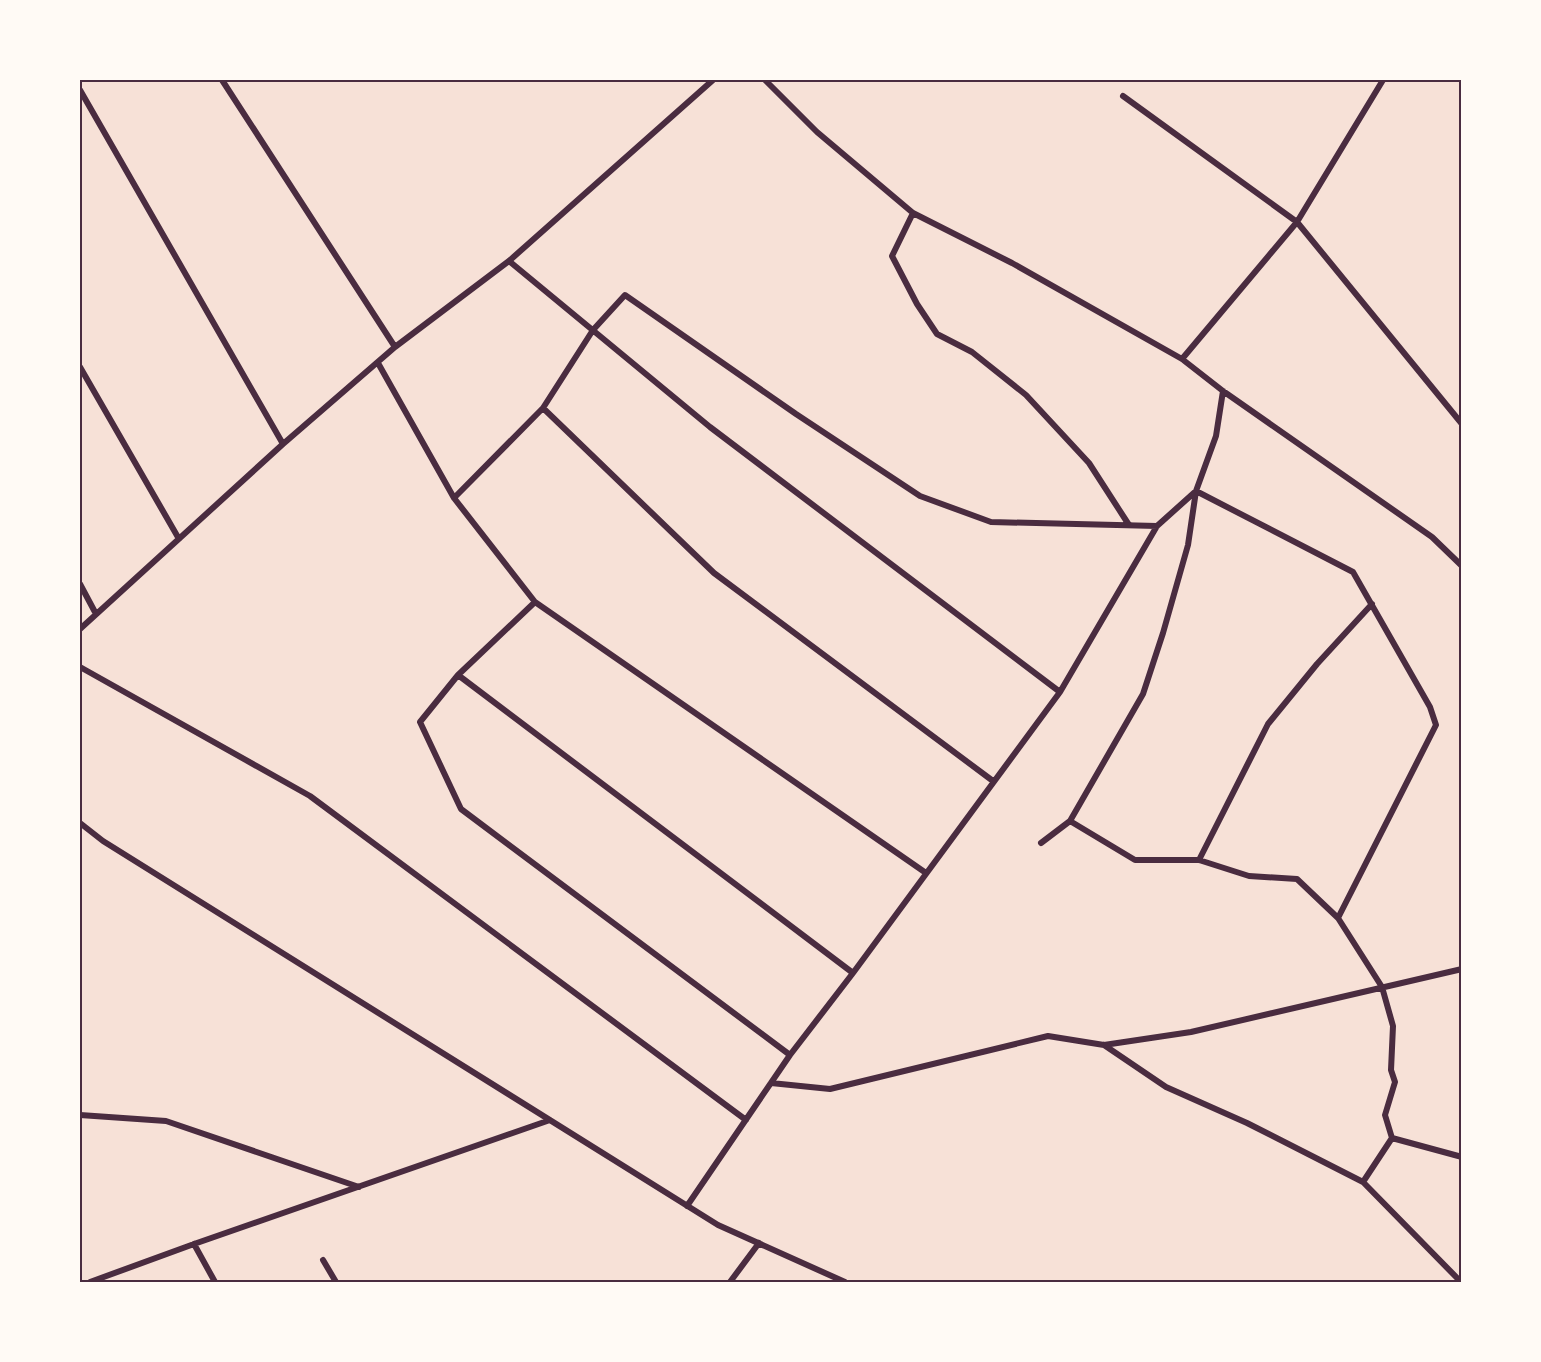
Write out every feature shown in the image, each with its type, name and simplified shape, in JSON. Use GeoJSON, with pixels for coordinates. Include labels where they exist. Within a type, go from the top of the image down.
{"type":"FeatureCollection","features":[{"type":"Feature","properties":{"kind":"street"},"geometry":{"type":"LineString","coordinates":[[222,80],[395,347]]}},
{"type":"Feature","properties":{"kind":"street"},"geometry":{"type":"LineString","coordinates":[[80,629],[283,444],[395,347],[508,261],[713,80]]}},
{"type":"Feature","properties":{"kind":"street"},"geometry":{"type":"LineString","coordinates":[[765,80],[817,132],[913,213],[1012,263],[1182,359],[1223,391],[1432,537],[1461,566]]}},
{"type":"Feature","properties":{"kind":"street"},"geometry":{"type":"LineString","coordinates":[[1182,359],[1297,222],[1383,80]]}},
{"type":"Feature","properties":{"kind":"street"},"geometry":{"type":"LineString","coordinates":[[80,90],[283,444]]}},
{"type":"Feature","properties":{"kind":"street"},"geometry":{"type":"LineString","coordinates":[[1123,96],[1297,222],[1461,424]]}},
{"type":"Feature","properties":{"kind":"street"},"geometry":{"type":"LineString","coordinates":[[913,213],[892,256],[917,304],[937,334],[972,352],[1026,395],[1089,462],[1129,525]]}},
{"type":"Feature","properties":{"kind":"street"},"geometry":{"type":"LineString","coordinates":[[508,261],[710,427],[1060,692]]}},
{"type":"Feature","properties":{"kind":"street"},"geometry":{"type":"LineString","coordinates":[[454,498],[543,408],[593,330],[625,295],[796,414],[920,496],[991,522],[1157,526]]}},
{"type":"Feature","properties":{"kind":"street"},"geometry":{"type":"LineString","coordinates":[[378,363],[454,498],[535,602],[926,873]]}},
{"type":"Feature","properties":{"kind":"street"},"geometry":{"type":"LineString","coordinates":[[80,367],[179,539]]}},
{"type":"Feature","properties":{"kind":"street"},"geometry":{"type":"LineString","coordinates":[[1041,843],[1070,821],[1143,694],[1188,545],[1196,491],[1216,436],[1223,391]]}},
{"type":"Feature","properties":{"kind":"street"},"geometry":{"type":"LineString","coordinates":[[543,408],[714,573],[993,781]]}},
{"type":"Feature","properties":{"kind":"street"},"geometry":{"type":"LineString","coordinates":[[687,1206],[790,1055],[1060,692],[1157,526],[1196,491]]}},
{"type":"Feature","properties":{"kind":"street"},"geometry":{"type":"LineString","coordinates":[[1196,491],[1353,572],[1430,707],[1436,725],[1338,918]]}},
{"type":"Feature","properties":{"kind":"street"},"geometry":{"type":"LineString","coordinates":[[80,584],[96,614]]}},
{"type":"Feature","properties":{"kind":"street"},"geometry":{"type":"LineString","coordinates":[[535,602],[458,675],[420,722],[461,809],[790,1055]]}},
{"type":"Feature","properties":{"kind":"street"},"geometry":{"type":"LineString","coordinates":[[1199,860],[1268,724],[1317,664],[1372,604]]}},
{"type":"Feature","properties":{"kind":"street"},"geometry":{"type":"LineString","coordinates":[[80,667],[310,796],[746,1120]]}},
{"type":"Feature","properties":{"kind":"street"},"geometry":{"type":"LineString","coordinates":[[458,675],[853,973]]}},
{"type":"Feature","properties":{"kind":"street"},"geometry":{"type":"LineString","coordinates":[[1070,821],[1135,860],[1199,860],[1249,876],[1297,879],[1338,918],[1382,987],[1393,1026],[1391,1070],[1395,1082],[1385,1115],[1392,1138]]}},
{"type":"Feature","properties":{"kind":"street"},"geometry":{"type":"LineString","coordinates":[[80,824],[103,841],[718,1225],[845,1282]]}},
{"type":"Feature","properties":{"kind":"street"},"geometry":{"type":"LineString","coordinates":[[771,1083],[830,1089],[1048,1036],[1104,1044],[1191,1032],[1461,969]]}},
{"type":"Feature","properties":{"kind":"street"},"geometry":{"type":"LineString","coordinates":[[1104,1044],[1166,1087],[1247,1124],[1363,1182],[1461,1282]]}},
{"type":"Feature","properties":{"kind":"street"},"geometry":{"type":"LineString","coordinates":[[80,1115],[166,1121],[359,1187]]}},
{"type":"Feature","properties":{"kind":"street"},"geometry":{"type":"LineString","coordinates":[[92,1282],[194,1244],[550,1120]]}},
{"type":"Feature","properties":{"kind":"street"},"geometry":{"type":"LineString","coordinates":[[1392,1138],[1461,1157]]}},
{"type":"Feature","properties":{"kind":"street"},"geometry":{"type":"LineString","coordinates":[[1363,1182],[1392,1138]]}},
{"type":"Feature","properties":{"kind":"street"},"geometry":{"type":"LineString","coordinates":[[730,1282],[759,1243]]}},
{"type":"Feature","properties":{"kind":"street"},"geometry":{"type":"LineString","coordinates":[[194,1244],[215,1282]]}},
{"type":"Feature","properties":{"kind":"street"},"geometry":{"type":"LineString","coordinates":[[324,1260],[336,1282]]}}]}
